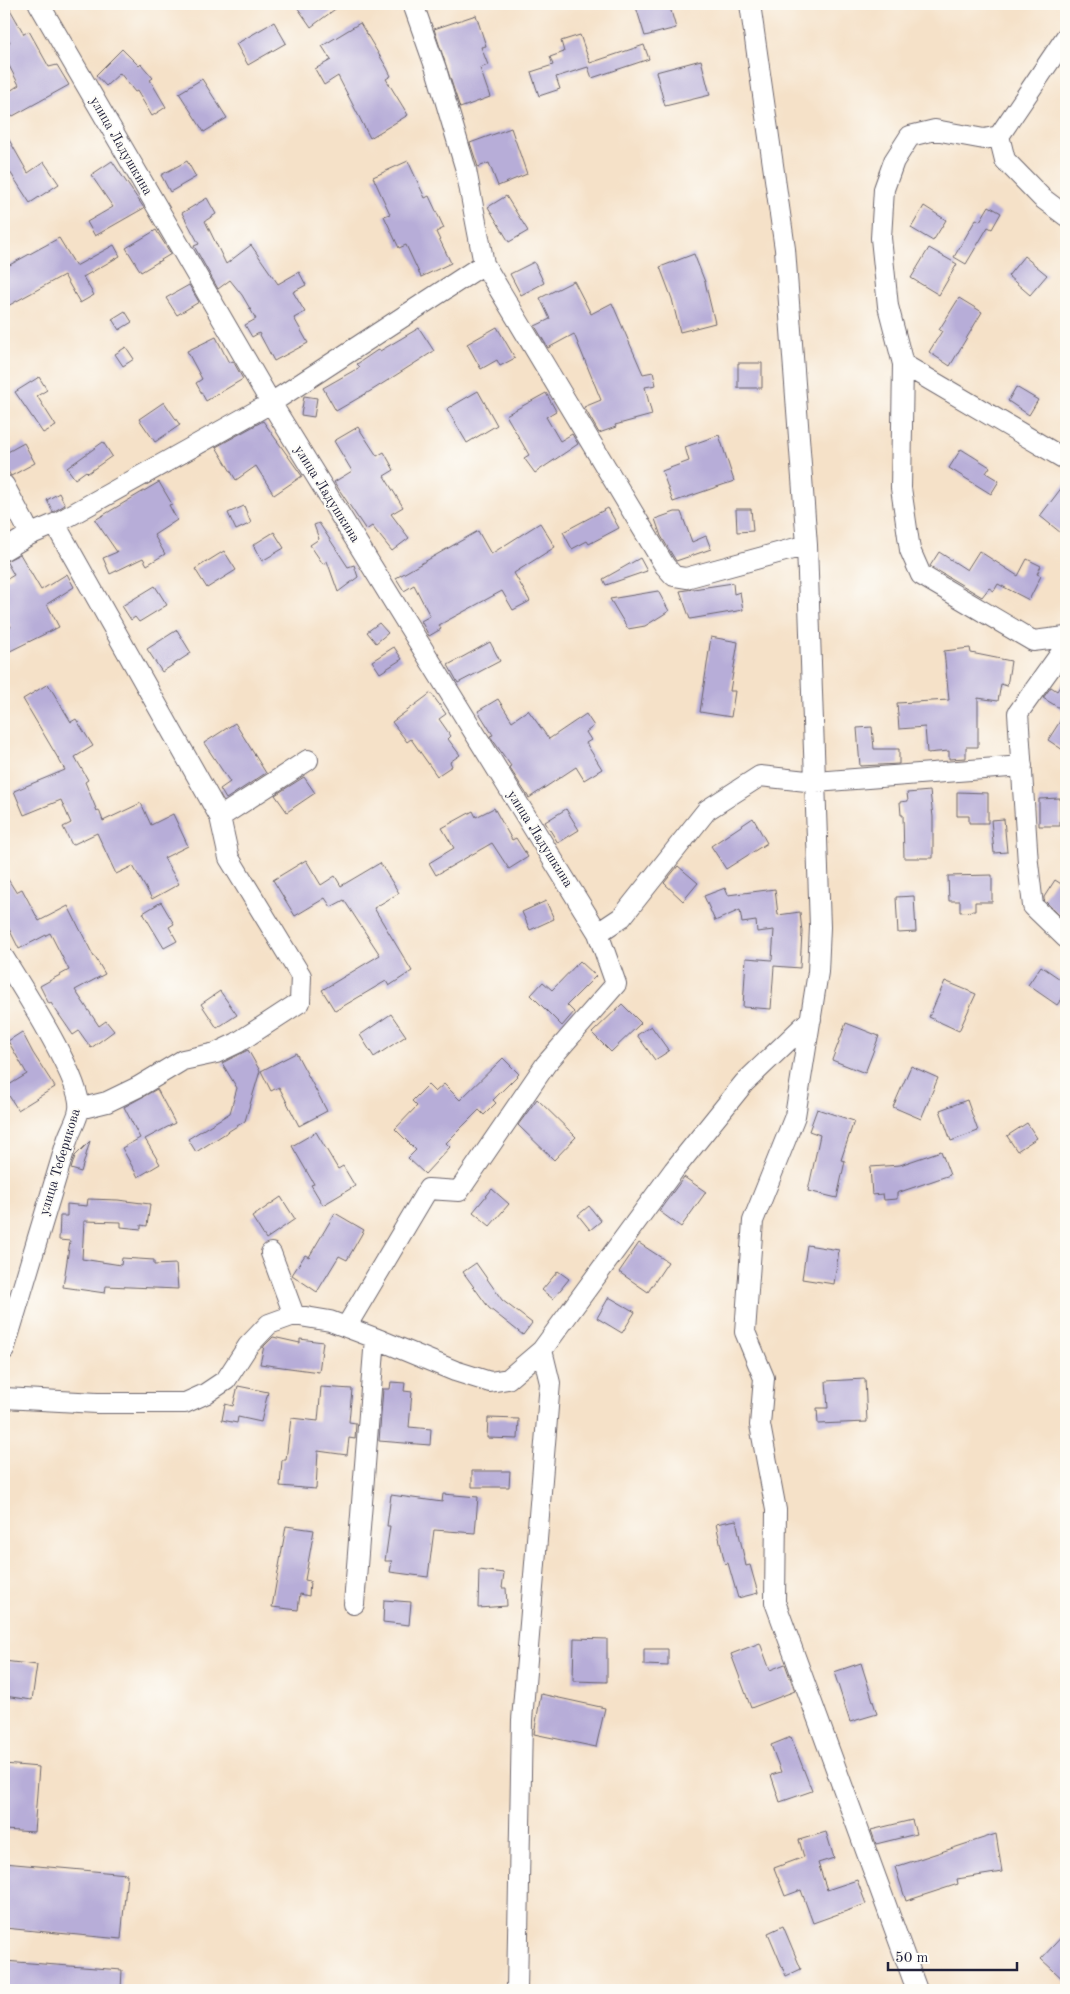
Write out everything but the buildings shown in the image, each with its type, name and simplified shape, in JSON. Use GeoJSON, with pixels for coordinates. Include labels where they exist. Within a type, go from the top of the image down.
{"type":"FeatureCollection","features":[{"type":"Feature","properties":{"kind":"street","name":"улица Ладушкина"},"geometry":{"type":"LineString","coordinates":[[39,4],[271,403],[598,933],[616,984],[546,1064],[459,1191],[428,1188],[346,1327]]}},
{"type":"Feature","properties":{"kind":"street"},"geometry":{"type":"LineString","coordinates":[[413,4],[436,69],[466,170],[484,264],[665,566],[674,576],[686,578],[807,545]]}},
{"type":"Feature","properties":{"kind":"street"},"geometry":{"type":"LineString","coordinates":[[750,4],[785,249],[807,545],[820,927],[818,972],[795,1116],[753,1222],[745,1332],[764,1378],[760,1425],[776,1510],[776,1602],[917,1990]]}},
{"type":"Feature","properties":{"kind":"street"},"geometry":{"type":"LineString","coordinates":[[1065,42],[999,136],[984,139],[936,130],[910,136],[894,161],[884,189],[880,238],[888,306],[903,364],[901,488],[910,550],[921,576],[1033,641],[1066,637]]}},
{"type":"Feature","properties":{"kind":"street"},"geometry":{"type":"LineString","coordinates":[[999,136],[1005,160],[1042,198],[1066,216]]}},
{"type":"Feature","properties":{"kind":"street"},"geometry":{"type":"LineString","coordinates":[[4,550],[29,535],[55,524],[271,403],[484,264]]}},
{"type":"Feature","properties":{"kind":"street"},"geometry":{"type":"LineString","coordinates":[[903,364],[1063,458]]}},
{"type":"Feature","properties":{"kind":"street"},"geometry":{"type":"LineString","coordinates":[[4,485],[29,535]]}},
{"type":"Feature","properties":{"kind":"street"},"geometry":{"type":"LineString","coordinates":[[55,524],[220,817],[229,858],[301,976],[300,1002],[237,1043],[216,1053],[183,1060],[138,1087],[107,1102],[80,1109]]}},
{"type":"Feature","properties":{"kind":"street"},"geometry":{"type":"LineString","coordinates":[[1066,646],[1018,713],[1028,862],[1033,906],[1066,938]]}},
{"type":"Feature","properties":{"kind":"street"},"geometry":{"type":"LineString","coordinates":[[220,817],[308,760]]}},
{"type":"Feature","properties":{"kind":"street"},"geometry":{"type":"LineString","coordinates":[[598,933],[622,916],[707,810],[760,776],[816,782],[1022,766]]}},
{"type":"Feature","properties":{"kind":"street","name":"улица Теберикова"},"geometry":{"type":"LineString","coordinates":[[4,958],[43,1021],[76,1088],[80,1109],[67,1141],[4,1350]]}},
{"type":"Feature","properties":{"kind":"street"},"geometry":{"type":"LineString","coordinates":[[4,1398],[97,1403],[185,1403],[205,1394],[226,1380],[248,1346],[269,1324],[294,1314],[330,1321],[455,1371],[490,1382],[508,1378],[542,1350],[674,1170],[738,1090],[811,1019]]}},
{"type":"Feature","properties":{"kind":"street"},"geometry":{"type":"LineString","coordinates":[[271,1253],[294,1314]]}},
{"type":"Feature","properties":{"kind":"street"},"geometry":{"type":"LineString","coordinates":[[4,1289],[26,1276]]}},
{"type":"Feature","properties":{"kind":"street"},"geometry":{"type":"LineString","coordinates":[[354,1604],[375,1338]]}},
{"type":"Feature","properties":{"kind":"street"},"geometry":{"type":"LineString","coordinates":[[517,1990],[522,1720],[550,1383],[542,1350]]}}]}
